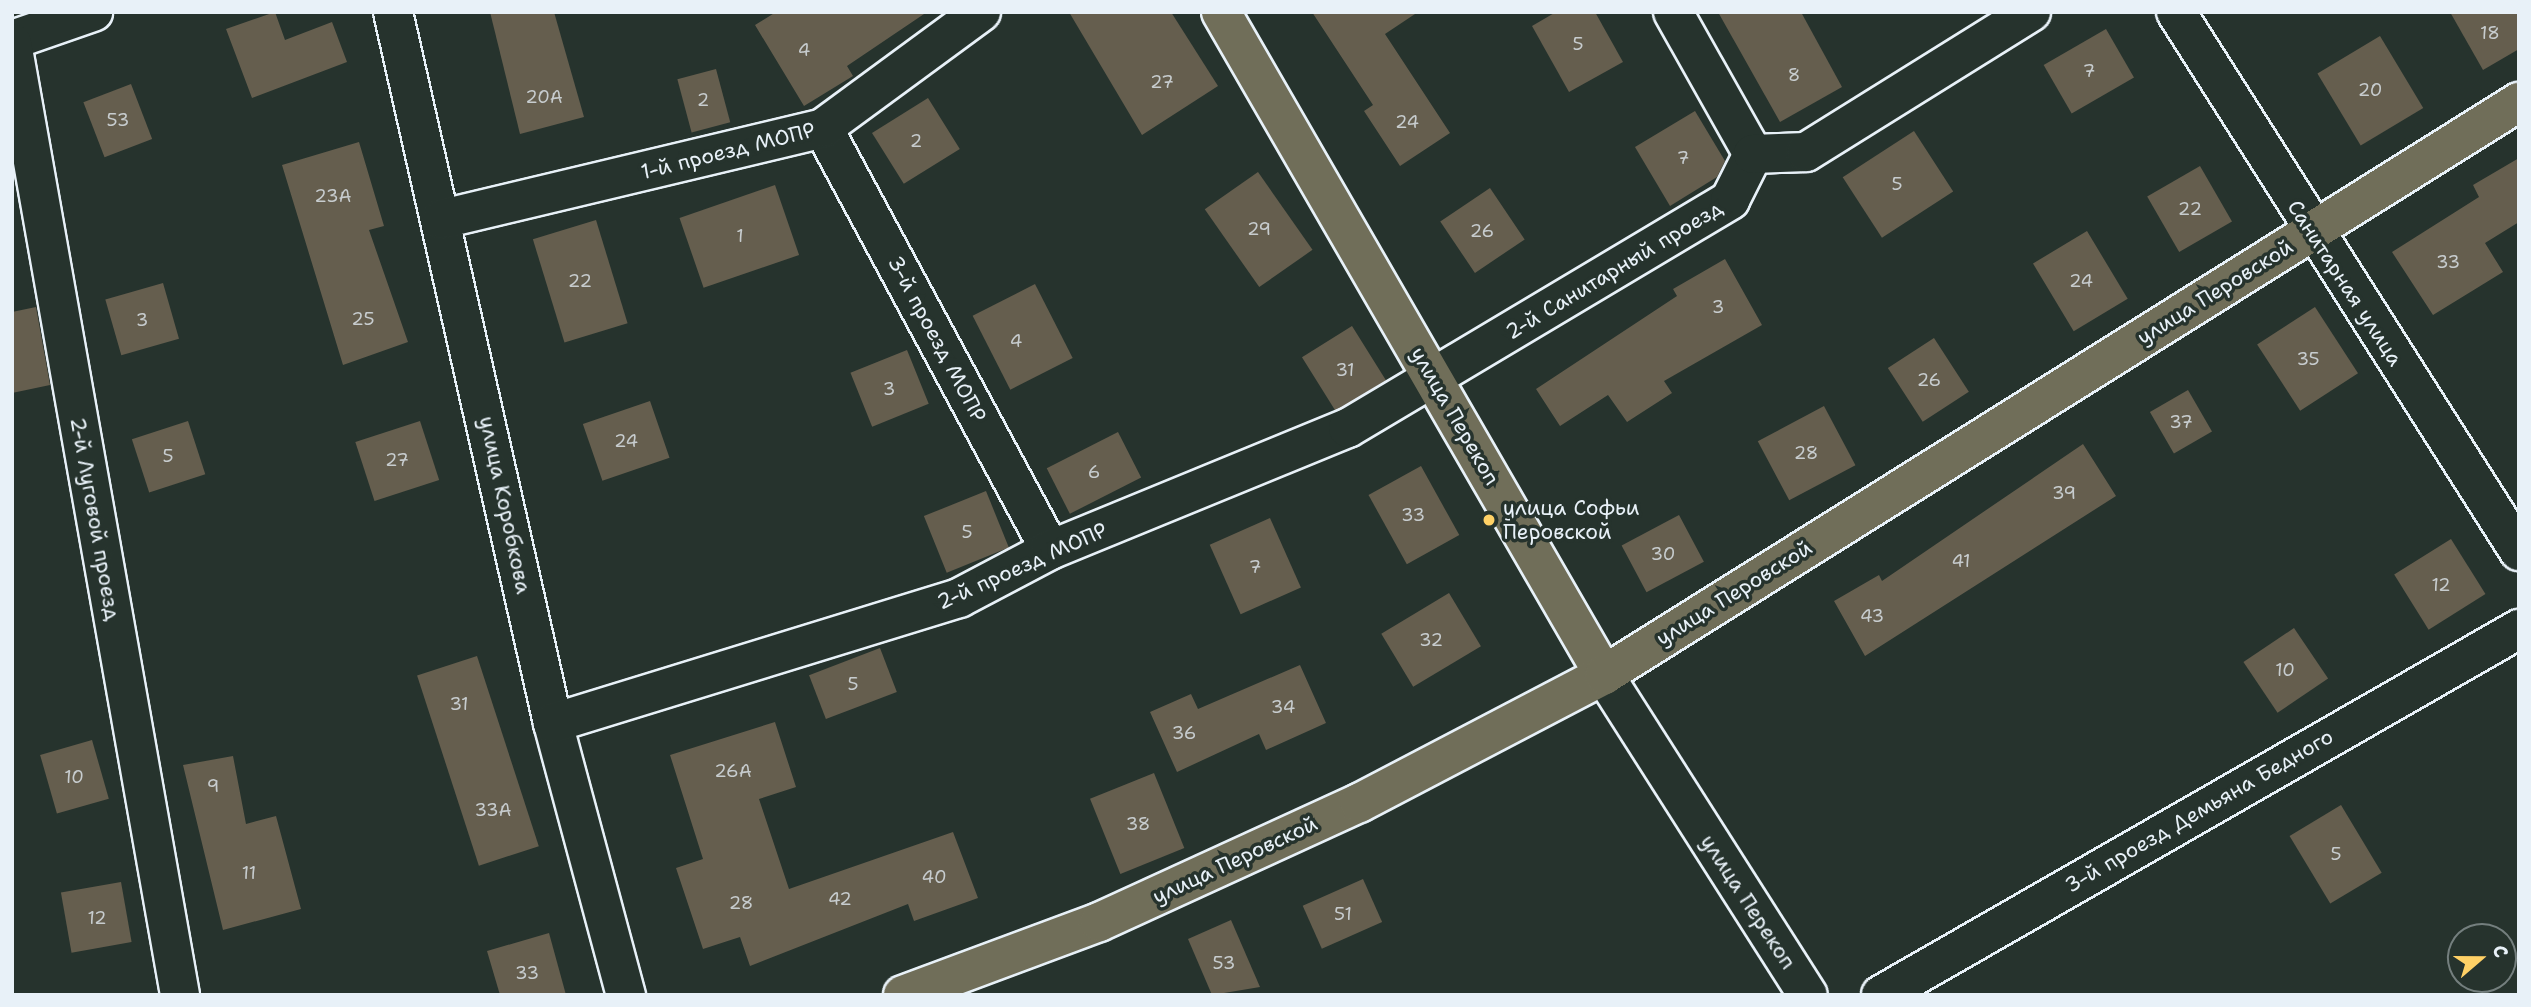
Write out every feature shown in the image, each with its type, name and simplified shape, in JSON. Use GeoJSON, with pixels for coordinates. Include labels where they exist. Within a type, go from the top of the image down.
{"type":"FeatureCollection","features":[{"type":"Feature","properties":{"kind":"main road","name":"улица Перекоп"},"geometry":{"type":"LineString","coordinates":[[1220,12],[1604,675]]}},
{"type":"Feature","properties":{"kind":"main road","name":"улица Перовской"},"geometry":{"type":"LineString","coordinates":[[903,995],[1099,922],[1359,803],[1604,675],[2519,102]]}},
{"type":"Feature","properties":{"kind":"street"},"geometry":{"type":"LineString","coordinates":[[12,42],[93,12]]}},
{"type":"Feature","properties":{"kind":"street","name":"улица Коробкова"},"geometry":{"type":"LineString","coordinates":[[393,12],[442,219],[553,723],[626,995]]}},
{"type":"Feature","properties":{"kind":"street","name":"1-й проезд МОПР"},"geometry":{"type":"LineString","coordinates":[[442,219],[823,128],[981,12]]}},
{"type":"Feature","properties":{"kind":"street"},"geometry":{"type":"LineString","coordinates":[[1673,12],[1753,154],[1806,152],[2031,12]]}},
{"type":"Feature","properties":{"kind":"street","name":"Санитарная улица"},"geometry":{"type":"LineString","coordinates":[[2176,12],[2311,232],[2519,551]]}},
{"type":"Feature","properties":{"kind":"street","name":"2-й Луговой проезд"},"geometry":{"type":"LineString","coordinates":[[12,42],[180,995]]}},
{"type":"Feature","properties":{"kind":"street","name":"3-й проезд МОПР"},"geometry":{"type":"LineString","coordinates":[[823,128],[1050,550]]}},
{"type":"Feature","properties":{"kind":"street","name":"2-й Санитарный проезд"},"geometry":{"type":"LineString","coordinates":[[1434,380],[1730,200],[1753,154]]}},
{"type":"Feature","properties":{"kind":"street","name":"2-й проезд МОПР"},"geometry":{"type":"LineString","coordinates":[[553,723],[959,598],[1050,550],[1348,428],[1434,380]]}},
{"type":"Feature","properties":{"kind":"street","name":"3-й проезд Демьяна Бедного"},"geometry":{"type":"LineString","coordinates":[[1881,995],[2519,629]]}},
{"type":"Feature","properties":{"kind":"street","name":"улица Перекоп"},"geometry":{"type":"LineString","coordinates":[[1604,675],[1808,995]]}},
{"type":"Feature","properties":{"kind":"building"},"geometry":{"type":"Polygon","coordinates":[[[275,12],[285,40],[332,22],[347,62],[252,98],[226,29],[275,12]]]}},
{"type":"Feature","properties":{"kind":"building"},"geometry":{"type":"Polygon","coordinates":[[[490,12],[554,12],[584,117],[520,134],[490,12]]]}},
{"type":"Feature","properties":{"kind":"building"},"geometry":{"type":"Polygon","coordinates":[[[776,12],[927,12],[847,66],[853,76],[804,106],[755,25],[776,12]]]}},
{"type":"Feature","properties":{"kind":"building"},"geometry":{"type":"Polygon","coordinates":[[[1069,12],[1171,12],[1218,86],[1142,135],[1069,12]]]}},
{"type":"Feature","properties":{"kind":"building"},"geometry":{"type":"Polygon","coordinates":[[[1312,12],[1418,12],[1385,34],[1450,133],[1400,166],[1364,111],[1373,105],[1312,12]]]}},
{"type":"Feature","properties":{"kind":"building"},"geometry":{"type":"Polygon","coordinates":[[[1556,12],[1595,12],[1623,62],[1569,92],[1532,26],[1556,12]]]}},
{"type":"Feature","properties":{"kind":"building"},"geometry":{"type":"Polygon","coordinates":[[[1718,12],[1801,12],[1842,87],[1780,122],[1718,12]]]}},
{"type":"Feature","properties":{"kind":"building"},"geometry":{"type":"Polygon","coordinates":[[[2450,12],[2519,12],[2519,49],[2483,70],[2450,12]]]}},
{"type":"Feature","properties":{"kind":"building"},"geometry":{"type":"Polygon","coordinates":[[[2106,29],[2134,77],[2072,113],[2044,65],[2106,29]]]}},
{"type":"Feature","properties":{"kind":"building"},"geometry":{"type":"Polygon","coordinates":[[[2380,36],[2423,108],[2361,146],[2317,74],[2380,36]]]}},
{"type":"Feature","properties":{"kind":"building"},"geometry":{"type":"Polygon","coordinates":[[[716,69],[730,122],[692,132],[677,79],[716,69]]]}},
{"type":"Feature","properties":{"kind":"building"},"geometry":{"type":"Polygon","coordinates":[[[131,84],[152,139],[105,157],[83,102],[131,84]]]}},
{"type":"Feature","properties":{"kind":"building"},"geometry":{"type":"Polygon","coordinates":[[[928,98],[960,149],[904,184],[872,133],[928,98]]]}},
{"type":"Feature","properties":{"kind":"building"},"geometry":{"type":"Polygon","coordinates":[[[1695,111],[1725,161],[1717,177],[1670,206],[1635,147],[1695,111]]]}},
{"type":"Feature","properties":{"kind":"building"},"geometry":{"type":"Polygon","coordinates":[[[1914,131],[1953,191],[1882,238],[1843,177],[1914,131]]]}},
{"type":"Feature","properties":{"kind":"building"},"geometry":{"type":"Polygon","coordinates":[[[359,142],[384,226],[369,230],[408,342],[343,365],[282,165],[359,142]]]}},
{"type":"Feature","properties":{"kind":"building"},"geometry":{"type":"Polygon","coordinates":[[[2519,158],[2519,222],[2485,243],[2503,272],[2433,315],[2392,252],[2479,197],[2473,185],[2519,158]]]}},
{"type":"Feature","properties":{"kind":"building"},"geometry":{"type":"Polygon","coordinates":[[[2200,166],[2232,221],[2179,252],[2147,196],[2200,166]]]}},
{"type":"Feature","properties":{"kind":"building"},"geometry":{"type":"Polygon","coordinates":[[[1258,172],[1312,250],[1259,287],[1205,209],[1258,172]]]}},
{"type":"Feature","properties":{"kind":"building"},"geometry":{"type":"Polygon","coordinates":[[[775,185],[799,255],[704,288],[680,218],[775,185]]]}},
{"type":"Feature","properties":{"kind":"building"},"geometry":{"type":"Polygon","coordinates":[[[1490,188],[1525,239],[1475,273],[1440,222],[1490,188]]]}},
{"type":"Feature","properties":{"kind":"building"},"geometry":{"type":"Polygon","coordinates":[[[596,220],[628,323],[564,343],[533,239],[596,220]]]}},
{"type":"Feature","properties":{"kind":"building"},"geometry":{"type":"Polygon","coordinates":[[[2087,231],[2128,299],[2074,331],[2033,263],[2087,231]]]}},
{"type":"Feature","properties":{"kind":"building"},"geometry":{"type":"Polygon","coordinates":[[[1725,259],[1762,325],[1664,381],[1672,393],[1627,422],[1608,395],[1560,426],[1536,389],[1677,296],[1673,289],[1725,259]]]}},
{"type":"Feature","properties":{"kind":"building"},"geometry":{"type":"Polygon","coordinates":[[[163,283],[179,339],[121,355],[105,300],[163,283]]]}},
{"type":"Feature","properties":{"kind":"building"},"geometry":{"type":"Polygon","coordinates":[[[1035,284],[1073,358],[1010,390],[973,316],[1035,284]]]}},
{"type":"Feature","properties":{"kind":"building"},"geometry":{"type":"Polygon","coordinates":[[[36,307],[50,385],[12,393],[12,312],[36,307]]]}},
{"type":"Feature","properties":{"kind":"building"},"geometry":{"type":"Polygon","coordinates":[[[2315,307],[2358,373],[2300,411],[2257,345],[2315,307]]]}},
{"type":"Feature","properties":{"kind":"building"},"geometry":{"type":"Polygon","coordinates":[[[1352,326],[1386,380],[1336,412],[1302,357],[1352,326]]]}},
{"type":"Feature","properties":{"kind":"building"},"geometry":{"type":"Polygon","coordinates":[[[1934,338],[1969,392],[1923,422],[1888,368],[1934,338]]]}},
{"type":"Feature","properties":{"kind":"building"},"geometry":{"type":"Polygon","coordinates":[[[907,350],[929,404],[872,427],[850,373],[907,350]]]}},
{"type":"Feature","properties":{"kind":"building"},"geometry":{"type":"Polygon","coordinates":[[[2188,390],[2212,432],[2174,454],[2150,412],[2188,390]]]}},
{"type":"Feature","properties":{"kind":"building"},"geometry":{"type":"Polygon","coordinates":[[[650,401],[670,458],[602,481],[583,424],[650,401]]]}},
{"type":"Feature","properties":{"kind":"building"},"geometry":{"type":"Polygon","coordinates":[[[1824,406],[1855,465],[1789,500],[1758,441],[1824,406]]]}},
{"type":"Feature","properties":{"kind":"building"},"geometry":{"type":"Polygon","coordinates":[[[188,421],[205,474],[149,492],[132,439],[188,421]]]}},
{"type":"Feature","properties":{"kind":"building"},"geometry":{"type":"Polygon","coordinates":[[[420,421],[439,480],[374,501],[355,442],[420,421]]]}},
{"type":"Feature","properties":{"kind":"building"},"geometry":{"type":"Polygon","coordinates":[[[1118,432],[1141,477],[1070,514],[1047,468],[1118,432]]]}},
{"type":"Feature","properties":{"kind":"building"},"geometry":{"type":"Polygon","coordinates":[[[2083,444],[2116,496],[1865,656],[1834,601],[1879,575],[1882,581],[2083,444]]]}},
{"type":"Feature","properties":{"kind":"building"},"geometry":{"type":"Polygon","coordinates":[[[1421,466],[1459,535],[1407,564],[1369,495],[1421,466]]]}},
{"type":"Feature","properties":{"kind":"building"},"geometry":{"type":"Polygon","coordinates":[[[986,491],[1009,548],[947,573],[924,516],[986,491]]]}},
{"type":"Feature","properties":{"kind":"building"},"geometry":{"type":"Polygon","coordinates":[[[1679,515],[1704,562],[1646,592],[1622,546],[1679,515]]]}},
{"type":"Feature","properties":{"kind":"building"},"geometry":{"type":"Polygon","coordinates":[[[1270,518],[1301,587],[1241,614],[1210,545],[1270,518]]]}},
{"type":"Feature","properties":{"kind":"building"},"geometry":{"type":"Polygon","coordinates":[[[2451,539],[2485,594],[2429,630],[2394,575],[2451,539]]]}},
{"type":"Feature","properties":{"kind":"building"},"geometry":{"type":"Polygon","coordinates":[[[1449,593],[1481,646],[1413,687],[1381,634],[1449,593]]]}},
{"type":"Feature","properties":{"kind":"building"},"geometry":{"type":"Polygon","coordinates":[[[2294,628],[2328,679],[2278,713],[2243,662],[2294,628]]]}},
{"type":"Feature","properties":{"kind":"building"},"geometry":{"type":"Polygon","coordinates":[[[880,648],[897,692],[826,719],[809,675],[880,648]]]}},
{"type":"Feature","properties":{"kind":"building"},"geometry":{"type":"Polygon","coordinates":[[[477,656],[539,846],[479,866],[417,675],[477,656]]]}},
{"type":"Feature","properties":{"kind":"building"},"geometry":{"type":"Polygon","coordinates":[[[1300,665],[1326,723],[1266,750],[1259,734],[1177,772],[1150,712],[1191,694],[1198,709],[1300,665]]]}},
{"type":"Feature","properties":{"kind":"building"},"geometry":{"type":"Polygon","coordinates":[[[775,722],[796,787],[759,799],[789,889],[953,832],[978,898],[914,921],[908,904],[750,966],[740,937],[703,949],[676,868],[703,859],[670,755],[775,722]]]}},
{"type":"Feature","properties":{"kind":"building"},"geometry":{"type":"Polygon","coordinates":[[[92,740],[109,799],[57,814],[40,755],[92,740]]]}},
{"type":"Feature","properties":{"kind":"building"},"geometry":{"type":"Polygon","coordinates":[[[233,756],[246,824],[276,816],[301,909],[223,930],[183,765],[233,756]]]}},
{"type":"Feature","properties":{"kind":"building"},"geometry":{"type":"Polygon","coordinates":[[[1154,773],[1184,848],[1120,874],[1090,799],[1154,773]]]}},
{"type":"Feature","properties":{"kind":"building"},"geometry":{"type":"Polygon","coordinates":[[[2341,805],[2382,873],[2330,904],[2290,836],[2341,805]]]}},
{"type":"Feature","properties":{"kind":"building"},"geometry":{"type":"Polygon","coordinates":[[[1363,879],[1382,922],[1322,949],[1303,906],[1363,879]]]}},
{"type":"Feature","properties":{"kind":"building"},"geometry":{"type":"Polygon","coordinates":[[[121,882],[132,942],[72,953],[61,893],[121,882]]]}},
{"type":"Feature","properties":{"kind":"building"},"geometry":{"type":"Polygon","coordinates":[[[1231,920],[1260,987],[1212,995],[1188,939],[1231,920]]]}},
{"type":"Feature","properties":{"kind":"building"},"geometry":{"type":"Polygon","coordinates":[[[549,933],[566,995],[500,995],[487,951],[549,933]]]}},
{"type":"Feature","properties":{"kind":"place","name":"улица Софьи Перовской"},"geometry":{"type":"Point","coordinates":[1489,520]}}]}
